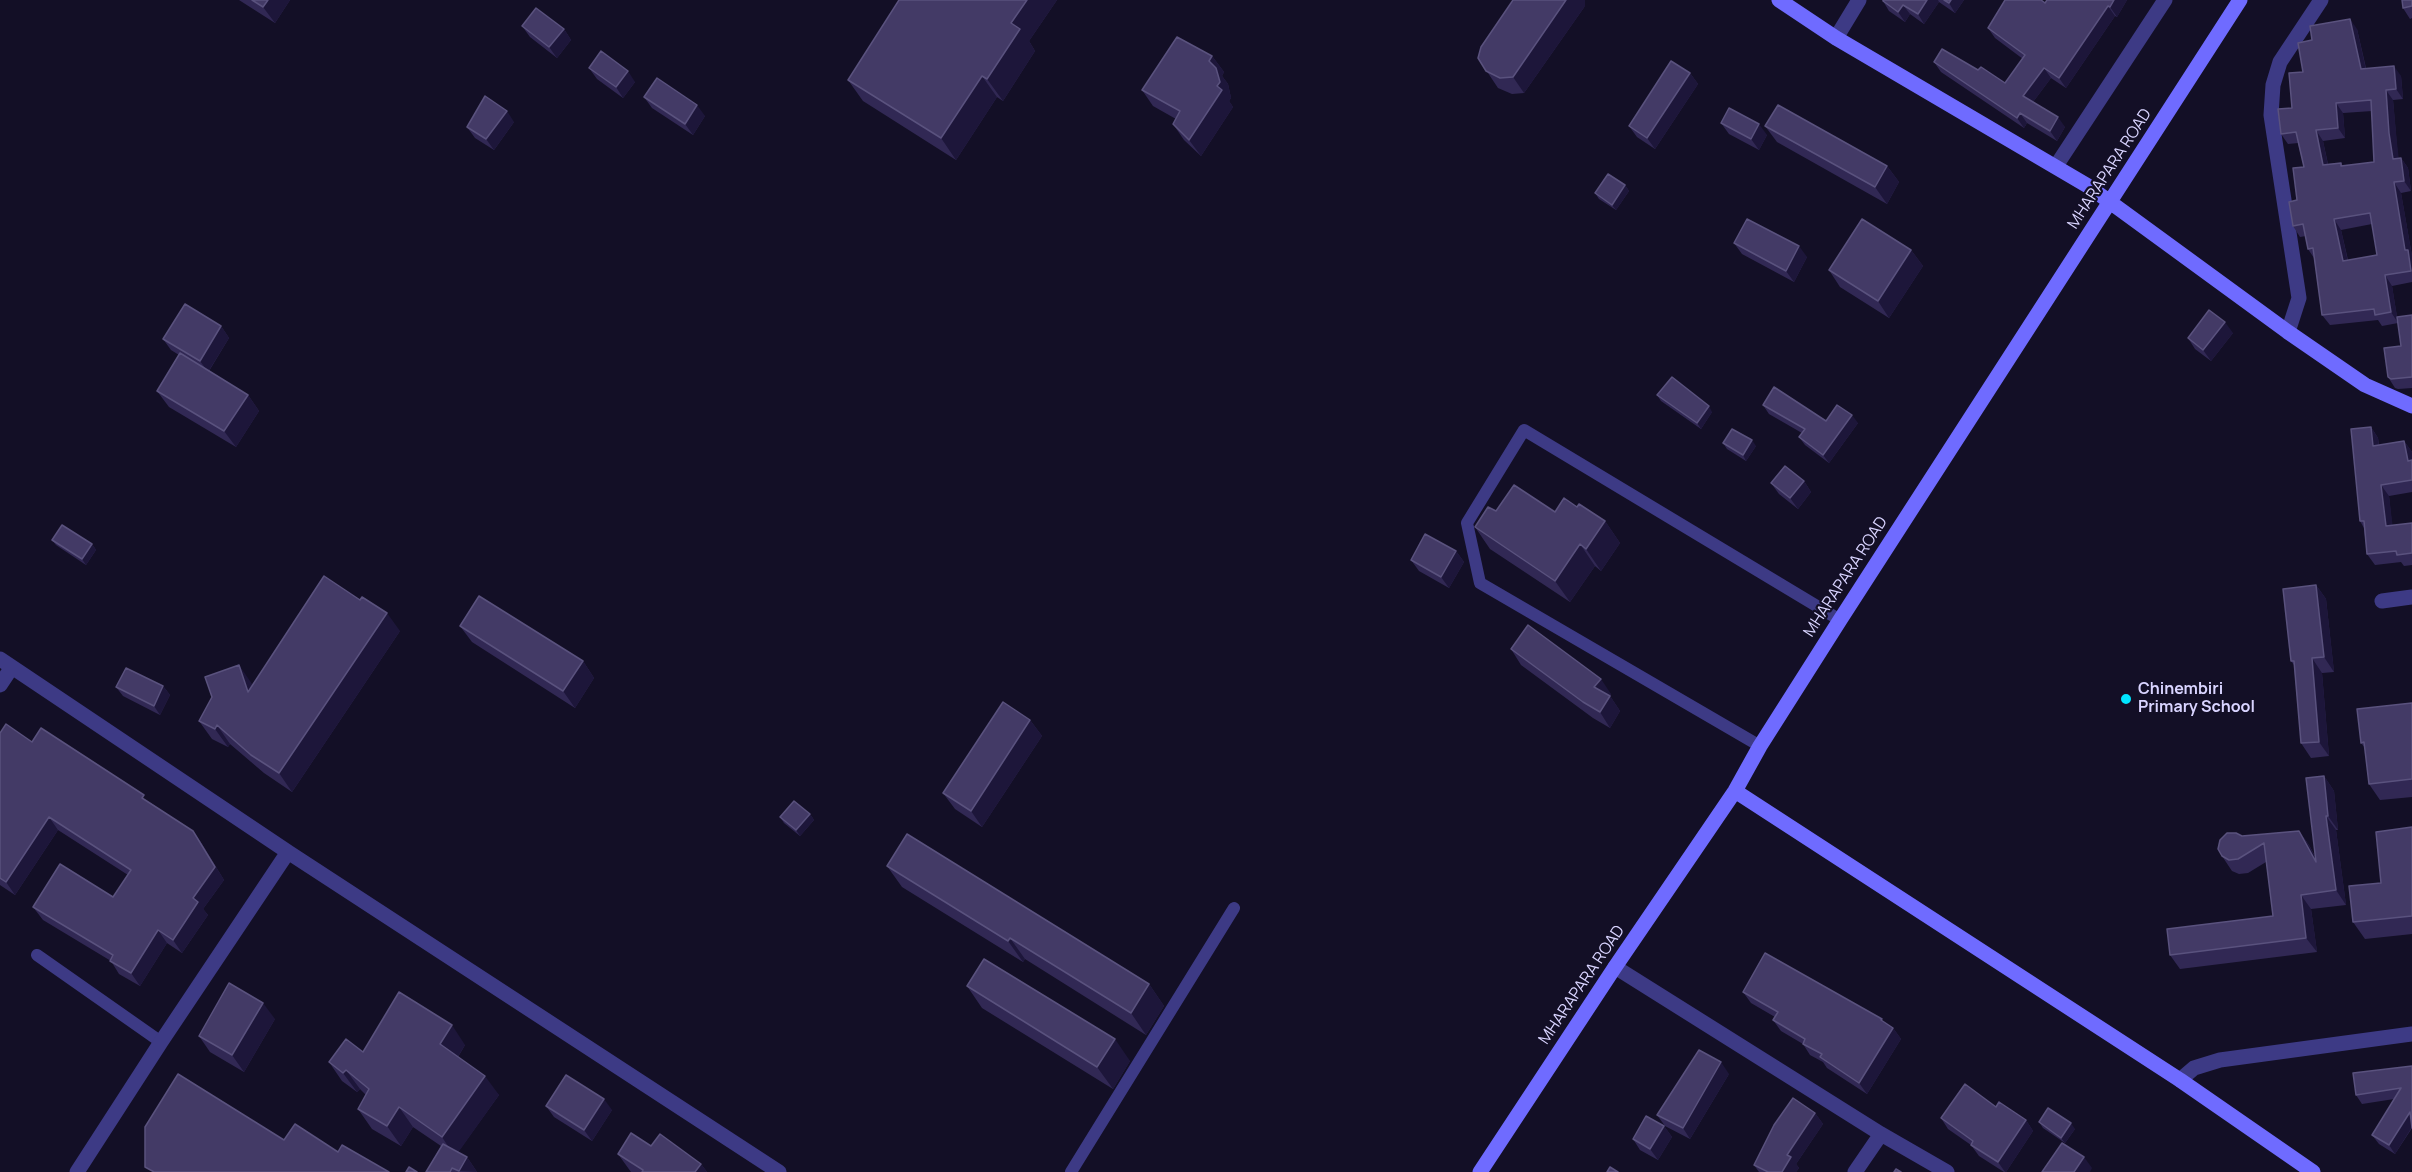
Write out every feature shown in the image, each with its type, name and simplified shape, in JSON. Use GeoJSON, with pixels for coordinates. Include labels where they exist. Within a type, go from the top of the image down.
{"type":"FeatureCollection","features":[{"type":"Feature","properties":{"kind":"street"},"geometry":{"type":"LineString","coordinates":[[1779,0],[1836,38],[2110,200],[2288,332],[2365,385],[2412,406]]}},
{"type":"Feature","properties":{"kind":"street"},"geometry":{"type":"LineString","coordinates":[[1836,38],[1859,0]]}},
{"type":"Feature","properties":{"kind":"street"},"geometry":{"type":"LineString","coordinates":[[2056,166],[2165,0]]}},
{"type":"Feature","properties":{"kind":"street","name":"MHARAPARA ROAD"},"geometry":{"type":"LineString","coordinates":[[1480,1172],[1736,791],[1760,746],[1840,620],[2240,0]]}},
{"type":"Feature","properties":{"kind":"street"},"geometry":{"type":"LineString","coordinates":[[2288,332],[2299,298],[2271,115],[2273,85],[2280,62],[2321,0]]}},
{"type":"Feature","properties":{"kind":"street"},"geometry":{"type":"LineString","coordinates":[[2382,601],[2412,597]]}},
{"type":"Feature","properties":{"kind":"street"},"geometry":{"type":"LineString","coordinates":[[0,685],[6,663],[288,852],[779,1172]]}},
{"type":"Feature","properties":{"kind":"street"},"geometry":{"type":"LineString","coordinates":[[1736,791],[2180,1080],[2313,1172]]}},
{"type":"Feature","properties":{"kind":"street"},"geometry":{"type":"LineString","coordinates":[[80,1171],[161,1042],[288,852]]}},
{"type":"Feature","properties":{"kind":"street"},"geometry":{"type":"LineString","coordinates":[[1616,967],[1881,1134],[1947,1172]]}},
{"type":"Feature","properties":{"kind":"street"},"geometry":{"type":"LineString","coordinates":[[2180,1080],[2194,1068],[2220,1060],[2412,1034]]}},
{"type":"Feature","properties":{"kind":"street"},"geometry":{"type":"LineString","coordinates":[[1855,1172],[1881,1134]]}},
{"type":"Feature","properties":{"kind":"lane"},"geometry":{"type":"LineString","coordinates":[[1760,746],[1480,583],[1467,523],[1524,430],[1840,620]]}},
{"type":"Feature","properties":{"kind":"lane"},"geometry":{"type":"LineString","coordinates":[[1071,1172],[1234,908]]}},
{"type":"Feature","properties":{"kind":"lane"},"geometry":{"type":"LineString","coordinates":[[37,955],[161,1042]]}},
{"type":"Feature","properties":{"kind":"building"},"geometry":{"type":"Polygon","coordinates":[[[252,0],[268,0],[263,7],[252,0]]]}},
{"type":"Feature","properties":{"kind":"building"},"geometry":{"type":"Polygon","coordinates":[[[899,0],[1027,0],[1011,23],[1020,29],[987,79],[982,76],[941,138],[848,80],[899,0]]]}},
{"type":"Feature","properties":{"kind":"building"},"geometry":{"type":"Polygon","coordinates":[[[1513,0],[1566,0],[1513,77],[1500,78],[1486,71],[1478,58],[1481,47],[1513,0]]]}},
{"type":"Feature","properties":{"kind":"building"},"geometry":{"type":"Polygon","coordinates":[[[1883,0],[1927,0],[1918,14],[1903,5],[1898,12],[1883,0]]]}},
{"type":"Feature","properties":{"kind":"building"},"geometry":{"type":"Polygon","coordinates":[[[2005,0],[2041,0],[2045,3],[2047,0],[2114,0],[2059,78],[2044,68],[2023,96],[2058,117],[2050,131],[2020,113],[2017,118],[1934,62],[1942,49],[1978,70],[1981,67],[2005,83],[2025,55],[1988,28],[2005,0]]]}},
{"type":"Feature","properties":{"kind":"building"},"geometry":{"type":"Polygon","coordinates":[[[2402,0],[2412,0],[2412,6],[2403,8],[2402,0]]]}},
{"type":"Feature","properties":{"kind":"building"},"geometry":{"type":"Polygon","coordinates":[[[536,8],[564,29],[549,47],[522,26],[536,8]]]}},
{"type":"Feature","properties":{"kind":"building"},"geometry":{"type":"Polygon","coordinates":[[[2350,19],[2361,69],[2394,66],[2396,89],[2386,90],[2389,133],[2393,159],[2401,158],[2404,181],[2394,182],[2405,250],[2408,250],[2411,271],[2385,275],[2391,312],[2375,315],[2374,309],[2322,315],[2313,248],[2308,249],[2303,224],[2293,226],[2289,202],[2297,200],[2293,168],[2304,167],[2296,132],[2281,134],[2278,109],[2292,108],[2289,73],[2303,72],[2298,43],[2312,40],[2310,26],[2350,19]],[[2371,100],[2336,103],[2338,128],[2316,130],[2323,165],[2341,163],[2341,166],[2374,162],[2371,100]],[[2370,213],[2334,219],[2343,261],[2377,255],[2370,213]]]}},
{"type":"Feature","properties":{"kind":"building"},"geometry":{"type":"Polygon","coordinates":[[[1177,37],[1212,56],[1209,61],[1216,68],[1220,82],[1217,86],[1222,90],[1189,140],[1173,124],[1180,111],[1142,90],[1177,37]]]}},
{"type":"Feature","properties":{"kind":"building"},"geometry":{"type":"Polygon","coordinates":[[[601,51],[628,71],[616,87],[589,68],[601,51]]]}},
{"type":"Feature","properties":{"kind":"building"},"geometry":{"type":"Polygon","coordinates":[[[1671,61],[1690,73],[1647,138],[1629,126],[1671,61]]]}},
{"type":"Feature","properties":{"kind":"building"},"geometry":{"type":"Polygon","coordinates":[[[657,78],[697,105],[685,124],[644,97],[657,78]]]}},
{"type":"Feature","properties":{"kind":"building"},"geometry":{"type":"Polygon","coordinates":[[[485,96],[507,111],[486,139],[467,127],[485,96]]]}},
{"type":"Feature","properties":{"kind":"building"},"geometry":{"type":"Polygon","coordinates":[[[1778,105],[1887,166],[1875,187],[1765,126],[1778,105]]]}},
{"type":"Feature","properties":{"kind":"building"},"geometry":{"type":"Polygon","coordinates":[[[1729,108],[1759,124],[1751,139],[1721,123],[1729,108]]]}},
{"type":"Feature","properties":{"kind":"building"},"geometry":{"type":"Polygon","coordinates":[[[1608,174],[1625,185],[1612,205],[1595,193],[1608,174]]]}},
{"type":"Feature","properties":{"kind":"building"},"geometry":{"type":"Polygon","coordinates":[[[1747,219],[1799,246],[1786,271],[1734,243],[1747,219]]]}},
{"type":"Feature","properties":{"kind":"building"},"geometry":{"type":"Polygon","coordinates":[[[1862,219],[1911,250],[1878,301],[1829,270],[1862,219]]]}},
{"type":"Feature","properties":{"kind":"building"},"geometry":{"type":"Polygon","coordinates":[[[185,304],[221,326],[200,361],[163,339],[185,304]]]}},
{"type":"Feature","properties":{"kind":"building"},"geometry":{"type":"Polygon","coordinates":[[[2209,310],[2225,322],[2203,350],[2188,338],[2209,310]]]}},
{"type":"Feature","properties":{"kind":"building"},"geometry":{"type":"Polygon","coordinates":[[[2412,315],[2412,377],[2391,379],[2388,377],[2384,348],[2401,346],[2397,317],[2412,315]]]}},
{"type":"Feature","properties":{"kind":"building"},"geometry":{"type":"Polygon","coordinates":[[[180,353],[248,395],[224,431],[157,391],[180,353]]]}},
{"type":"Feature","properties":{"kind":"building"},"geometry":{"type":"Polygon","coordinates":[[[1672,377],[1709,406],[1697,423],[1657,395],[1672,377]]]}},
{"type":"Feature","properties":{"kind":"building"},"geometry":{"type":"Polygon","coordinates":[[[1774,387],[1826,421],[1837,405],[1852,415],[1823,455],[1799,437],[1805,429],[1763,405],[1774,387]]]}},
{"type":"Feature","properties":{"kind":"building"},"geometry":{"type":"Polygon","coordinates":[[[2371,427],[2373,446],[2404,441],[2408,461],[2412,460],[2412,480],[2381,485],[2386,526],[2412,523],[2412,553],[2397,555],[2396,551],[2367,554],[2364,521],[2360,521],[2351,429],[2371,427]]]}},
{"type":"Feature","properties":{"kind":"building"},"geometry":{"type":"Polygon","coordinates":[[[1732,429],[1752,440],[1743,455],[1723,443],[1732,429]]]}},
{"type":"Feature","properties":{"kind":"building"},"geometry":{"type":"Polygon","coordinates":[[[1785,466],[1804,481],[1790,498],[1771,483],[1785,466]]]}},
{"type":"Feature","properties":{"kind":"building"},"geometry":{"type":"Polygon","coordinates":[[[1514,485],[1555,512],[1564,498],[1577,507],[1579,504],[1605,521],[1586,549],[1580,544],[1555,581],[1475,527],[1488,507],[1496,511],[1514,485]]]}},
{"type":"Feature","properties":{"kind":"building"},"geometry":{"type":"Polygon","coordinates":[[[62,525],[92,544],[82,559],[52,540],[62,525]]]}},
{"type":"Feature","properties":{"kind":"building"},"geometry":{"type":"Polygon","coordinates":[[[1425,534],[1456,551],[1441,577],[1411,560],[1425,534]]]}},
{"type":"Feature","properties":{"kind":"building"},"geometry":{"type":"Polygon","coordinates":[[[324,576],[360,600],[362,597],[387,613],[279,773],[251,755],[217,725],[215,729],[199,721],[212,697],[205,677],[239,665],[248,692],[324,576]]]}},
{"type":"Feature","properties":{"kind":"building"},"geometry":{"type":"Polygon","coordinates":[[[2316,585],[2324,657],[2312,658],[2319,742],[2301,743],[2294,661],[2291,661],[2283,589],[2316,585]]]}},
{"type":"Feature","properties":{"kind":"building"},"geometry":{"type":"Polygon","coordinates":[[[479,596],[583,661],[563,691],[460,626],[479,596]]]}},
{"type":"Feature","properties":{"kind":"building"},"geometry":{"type":"Polygon","coordinates":[[[1528,625],[1601,679],[1594,687],[1610,696],[1600,712],[1511,649],[1528,625]]]}},
{"type":"Feature","properties":{"kind":"building"},"geometry":{"type":"Polygon","coordinates":[[[126,668],[163,686],[154,706],[116,687],[126,668]]]}},
{"type":"Feature","properties":{"kind":"building"},"geometry":{"type":"Polygon","coordinates":[[[1003,702],[1030,720],[971,811],[943,793],[1003,702]]]}},
{"type":"Feature","properties":{"kind":"building"},"geometry":{"type":"Polygon","coordinates":[[[2412,703],[2412,779],[2369,784],[2357,709],[2412,703]]]}},
{"type":"Feature","properties":{"kind":"building"},"geometry":{"type":"Polygon","coordinates":[[[6,724],[32,742],[41,728],[144,795],[142,798],[193,831],[215,867],[193,898],[198,902],[173,940],[158,930],[131,973],[110,961],[113,955],[33,907],[60,864],[113,897],[131,870],[49,817],[6,882],[0,878],[0,733],[6,724]]]}},
{"type":"Feature","properties":{"kind":"building"},"geometry":{"type":"Polygon","coordinates":[[[2324,776],[2328,816],[2326,816],[2336,890],[2301,895],[2306,938],[2170,955],[2167,929],[2273,916],[2264,843],[2238,859],[2229,860],[2222,856],[2218,849],[2220,840],[2227,833],[2242,836],[2299,831],[2316,862],[2306,778],[2324,776]]]}},
{"type":"Feature","properties":{"kind":"building"},"geometry":{"type":"Polygon","coordinates":[[[794,801],[810,814],[796,830],[780,817],[794,801]]]}},
{"type":"Feature","properties":{"kind":"building"},"geometry":{"type":"Polygon","coordinates":[[[2412,827],[2412,916],[2353,922],[2349,886],[2381,883],[2376,832],[2412,827]]]}},
{"type":"Feature","properties":{"kind":"building"},"geometry":{"type":"Polygon","coordinates":[[[907,834],[1149,984],[1131,1013],[1010,938],[1008,941],[887,866],[907,834]]]}},
{"type":"Feature","properties":{"kind":"building"},"geometry":{"type":"Polygon","coordinates":[[[1765,953],[1882,1019],[1893,1028],[1859,1083],[1820,1057],[1822,1054],[1803,1044],[1805,1039],[1773,1020],[1778,1012],[1743,992],[1765,953]]]}},
{"type":"Feature","properties":{"kind":"building"},"geometry":{"type":"Polygon","coordinates":[[[984,959],[1115,1039],[1097,1067],[967,986],[984,959]]]}},
{"type":"Feature","properties":{"kind":"building"},"geometry":{"type":"Polygon","coordinates":[[[229,983],[263,1003],[232,1055],[199,1036],[229,983]]]}},
{"type":"Feature","properties":{"kind":"building"},"geometry":{"type":"Polygon","coordinates":[[[399,992],[452,1025],[440,1044],[485,1076],[442,1137],[399,1107],[387,1126],[358,1109],[369,1089],[346,1070],[343,1073],[329,1062],[346,1039],[363,1052],[399,992]]]}},
{"type":"Feature","properties":{"kind":"building"},"geometry":{"type":"Polygon","coordinates":[[[1699,1050],[1721,1062],[1683,1128],[1657,1115],[1699,1050]]]}},
{"type":"Feature","properties":{"kind":"building"},"geometry":{"type":"Polygon","coordinates":[[[2412,1066],[2412,1128],[2410,1112],[2389,1145],[2372,1135],[2401,1088],[2356,1095],[2353,1073],[2412,1066]]]}},
{"type":"Feature","properties":{"kind":"building"},"geometry":{"type":"Polygon","coordinates":[[[178,1074],[284,1140],[295,1124],[338,1152],[342,1145],[389,1172],[154,1172],[145,1167],[145,1127],[178,1074]]]}},
{"type":"Feature","properties":{"kind":"building"},"geometry":{"type":"Polygon","coordinates":[[[566,1075],[604,1099],[584,1130],[546,1106],[566,1075]]]}},
{"type":"Feature","properties":{"kind":"building"},"geometry":{"type":"Polygon","coordinates":[[[1965,1084],[1996,1107],[1999,1102],[2026,1120],[1998,1162],[1971,1145],[1973,1141],[1941,1118],[1965,1084]]]}},
{"type":"Feature","properties":{"kind":"building"},"geometry":{"type":"Polygon","coordinates":[[[1793,1098],[1815,1113],[1787,1155],[1791,1157],[1782,1172],[1768,1172],[1754,1165],[1774,1125],[1793,1098]]]}},
{"type":"Feature","properties":{"kind":"building"},"geometry":{"type":"Polygon","coordinates":[[[2048,1108],[2071,1123],[2061,1138],[2039,1122],[2048,1108]]]}},
{"type":"Feature","properties":{"kind":"building"},"geometry":{"type":"Polygon","coordinates":[[[1646,1116],[1664,1126],[1650,1149],[1633,1139],[1646,1116]]]}},
{"type":"Feature","properties":{"kind":"building"},"geometry":{"type":"Polygon","coordinates":[[[631,1133],[651,1146],[660,1134],[701,1164],[695,1172],[642,1172],[643,1170],[618,1154],[631,1133]]]}},
{"type":"Feature","properties":{"kind":"building"},"geometry":{"type":"Polygon","coordinates":[[[2062,1143],[2084,1157],[2074,1172],[2042,1172],[2062,1143]]]}},
{"type":"Feature","properties":{"kind":"building"},"geometry":{"type":"Polygon","coordinates":[[[443,1144],[467,1157],[459,1171],[452,1168],[450,1172],[426,1172],[443,1144]]]}},
{"type":"Feature","properties":{"kind":"building"},"geometry":{"type":"Polygon","coordinates":[[[409,1167],[417,1172],[406,1172],[409,1167]]]}},
{"type":"Feature","properties":{"kind":"building"},"geometry":{"type":"Polygon","coordinates":[[[1610,1167],[1618,1172],[1607,1172],[1610,1167]]]}},
{"type":"Feature","properties":{"kind":"place","name":"Chinembiri Primary School"},"geometry":{"type":"Point","coordinates":[2126,699]}}]}
